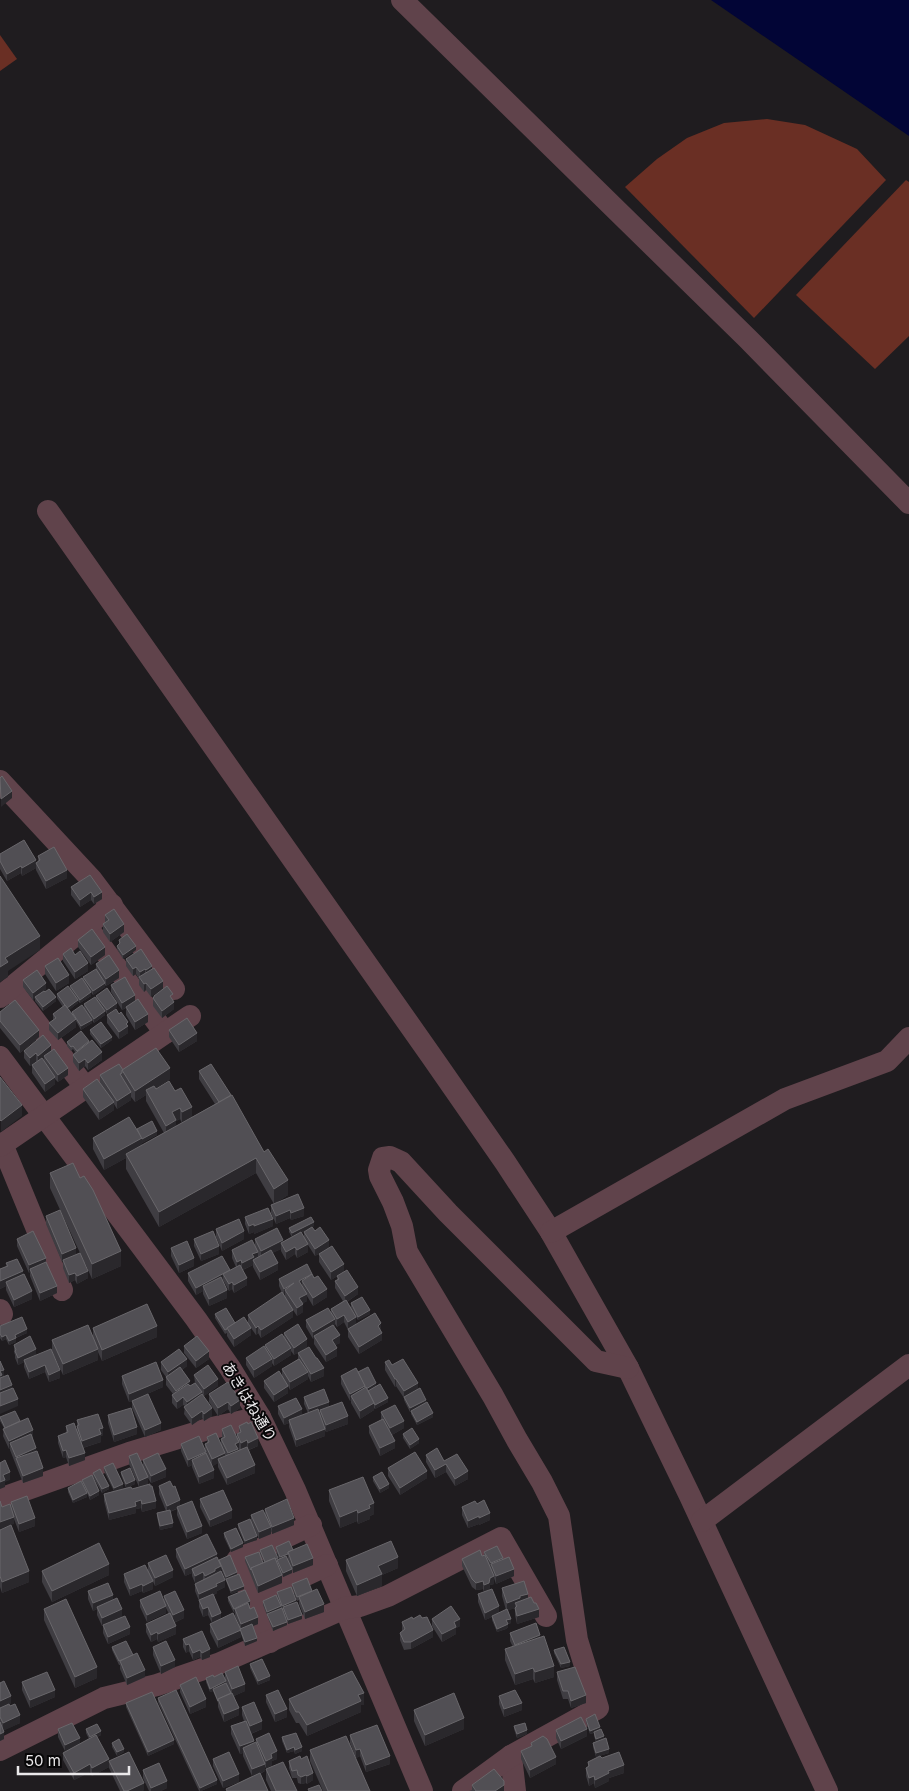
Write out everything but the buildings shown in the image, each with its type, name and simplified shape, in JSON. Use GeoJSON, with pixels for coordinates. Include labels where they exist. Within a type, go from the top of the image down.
{"type":"FeatureCollection","features":[{"type":"Feature","properties":{"kind":"street"},"geometry":{"type":"LineString","coordinates":[[402,0],[746,338],[909,503]]}},
{"type":"Feature","properties":{"kind":"street"},"geometry":{"type":"LineString","coordinates":[[48,511],[505,1162],[551,1232],[628,1368],[702,1521],[827,1791]]}},
{"type":"Feature","properties":{"kind":"street"},"geometry":{"type":"LineString","coordinates":[[0,780],[92,880],[174,989]]}},
{"type":"Feature","properties":{"kind":"street"},"geometry":{"type":"LineString","coordinates":[[85,1087],[5,993],[112,906]]}},
{"type":"Feature","properties":{"kind":"street"},"geometry":{"type":"LineString","coordinates":[[87,926],[165,1033]]}},
{"type":"Feature","properties":{"kind":"street"},"geometry":{"type":"LineString","coordinates":[[62,1290],[1,1145],[190,1016]]}},
{"type":"Feature","properties":{"kind":"street"},"geometry":{"type":"LineString","coordinates":[[551,1232],[785,1099],[887,1061],[909,1038]]}},
{"type":"Feature","properties":{"kind":"street","name":"あきはね通り"},"geometry":{"type":"LineString","coordinates":[[0,1057],[196,1319],[230,1368],[260,1417],[280,1455],[311,1525],[422,1791]]}},
{"type":"Feature","properties":{"kind":"street"},"geometry":{"type":"LineString","coordinates":[[463,1791],[511,1756],[598,1708],[577,1640],[558,1516],[542,1482],[408,1252],[402,1226],[380,1176],[379,1170],[383,1158],[390,1157],[401,1162],[448,1213],[596,1361],[628,1368]]}},
{"type":"Feature","properties":{"kind":"street"},"geometry":{"type":"LineString","coordinates":[[702,1521],[909,1366]]}},
{"type":"Feature","properties":{"kind":"street"},"geometry":{"type":"LineString","coordinates":[[0,1499],[129,1453],[208,1429],[260,1417]]}},
{"type":"Feature","properties":{"kind":"street"},"geometry":{"type":"LineString","coordinates":[[270,1642],[237,1560],[311,1525]]}},
{"type":"Feature","properties":{"kind":"street"},"geometry":{"type":"LineString","coordinates":[[0,1750],[104,1698],[180,1677],[217,1664],[345,1608],[360,1606],[388,1596],[501,1538],[546,1616]]}},
{"type":"Feature","properties":{"kind":"street"},"geometry":{"type":"LineString","coordinates":[[253,1600],[327,1565]]}},
{"type":"Feature","properties":{"kind":"street"},"geometry":{"type":"LineString","coordinates":[[511,1756],[515,1791]]}},
{"type":"Feature","properties":{"kind":"shaded area"},"geometry":{"type":"Polygon","coordinates":[[[711,0],[909,0],[909,136],[711,0]]]}},
{"type":"Feature","properties":{"kind":"shaded area"},"geometry":{"type":"Polygon","coordinates":[[[0,35],[17,59],[0,71],[0,35]]]}},
{"type":"Feature","properties":{"kind":"shaded area"},"geometry":{"type":"Polygon","coordinates":[[[767,119],[805,125],[857,149],[886,180],[754,318],[625,187],[657,159],[687,138],[724,123],[767,119]]]}},
{"type":"Feature","properties":{"kind":"shaded area"},"geometry":{"type":"Polygon","coordinates":[[[906,180],[909,182],[909,336],[875,369],[796,295],[906,180]]]}}]}
